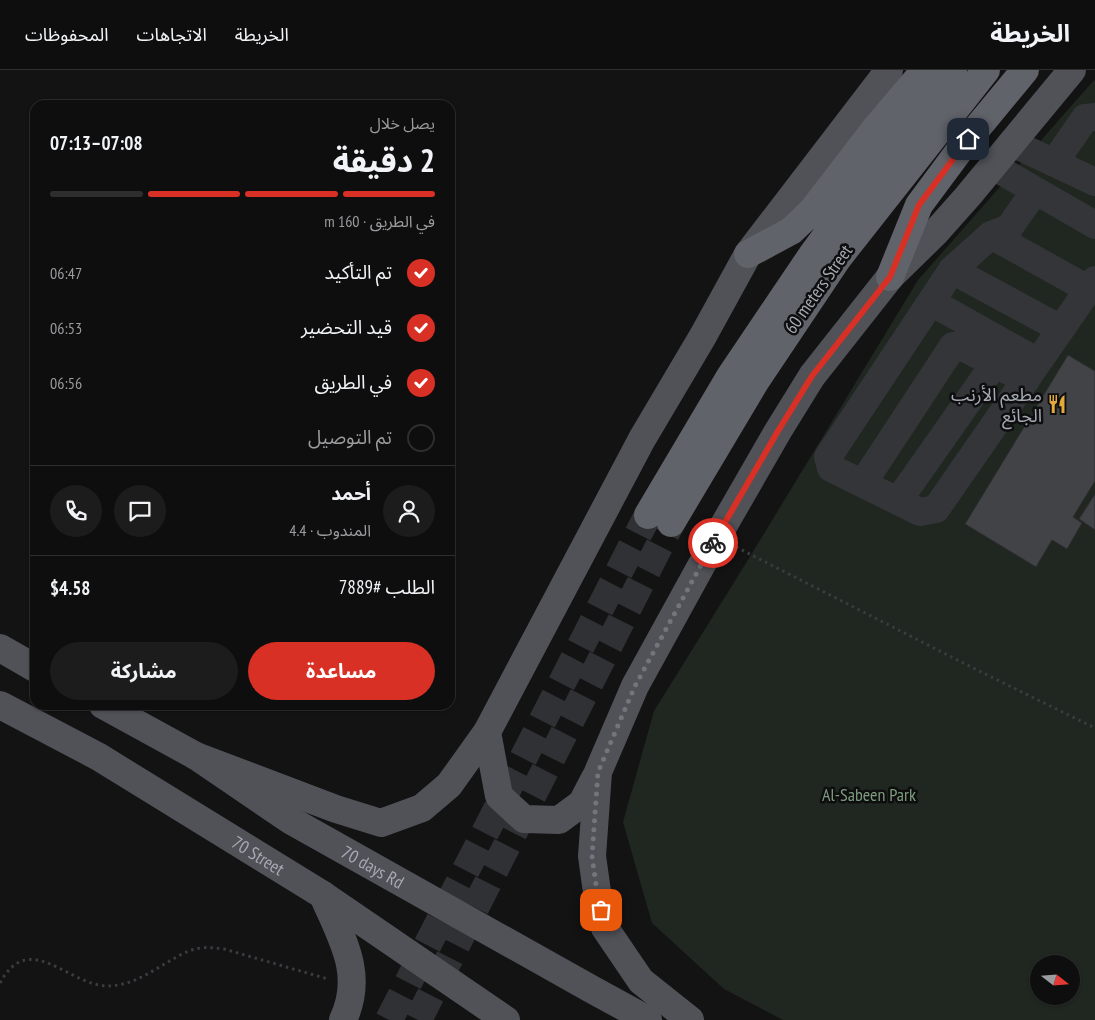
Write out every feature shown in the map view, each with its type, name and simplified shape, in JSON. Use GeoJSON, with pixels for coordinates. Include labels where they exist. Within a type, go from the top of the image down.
{"type":"FeatureCollection","features":[{"type":"Feature","properties":{"kind":"highway"},"geometry":{"type":"LineString","coordinates":[[748,254],[791,231],[812,211],[875,129],[925,70]]}},
{"type":"Feature","properties":{"kind":"highway","name":"60 meters Street"},"geometry":{"type":"LineString","coordinates":[[953,70],[889,150],[812,255],[731,376],[660,519],[838,258],[986,70]]}},
{"type":"Feature","properties":{"kind":"highway"},"geometry":{"type":"LineString","coordinates":[[890,277],[919,205],[968,139],[1025,70]]}},
{"type":"Feature","properties":{"kind":"main road"},"geometry":{"type":"LineString","coordinates":[[196,756],[336,810],[382,823],[422,808],[449,785],[487,732],[642,439],[703,336],[748,254],[888,70]]}},
{"type":"Feature","properties":{"kind":"main road"},"geometry":{"type":"LineString","coordinates":[[487,732],[499,796],[524,819],[558,820],[582,803],[598,772],[635,686],[717,537],[812,376],[890,277],[936,232],[968,196],[1072,70]]}},
{"type":"Feature","properties":{"kind":"main road"},"geometry":{"type":"LineString","coordinates":[[0,648],[30,665]]}},
{"type":"Feature","properties":{"kind":"main road","name":"70 Street"},"geometry":{"type":"LineString","coordinates":[[0,705],[99,757],[323,894],[506,1020]]}},
{"type":"Feature","properties":{"kind":"main road","name":"70 days Rd"},"geometry":{"type":"LineString","coordinates":[[112,710],[196,756],[290,820],[648,1020]]}},
{"type":"Feature","properties":{"kind":"main road"},"geometry":{"type":"LineString","coordinates":[[598,772],[592,856],[605,928],[641,981],[690,1020]]}},
{"type":"Feature","properties":{"kind":"main road"},"geometry":{"type":"LineString","coordinates":[[323,894],[349,958],[352,971],[351,999],[343,1020]]}},
{"type":"Feature","properties":{"kind":"lane"},"geometry":{"type":"LineString","coordinates":[[1054,163],[1085,118],[1095,117]]}},
{"type":"Feature","properties":{"kind":"lane"},"geometry":{"type":"LineString","coordinates":[[1012,143],[1095,182]]}},
{"type":"Feature","properties":{"kind":"lane"},"geometry":{"type":"LineString","coordinates":[[992,166],[1095,225]]}},
{"type":"Feature","properties":{"kind":"lane"},"geometry":{"type":"LineString","coordinates":[[991,235],[1092,284],[936,509],[920,512],[831,468],[828,457],[952,270],[991,235],[1009,228],[1035,191]]}},
{"type":"Feature","properties":{"kind":"lane"},"geometry":{"type":"LineString","coordinates":[[952,270],[1061,329]]}},
{"type":"Feature","properties":{"kind":"lane"},"geometry":{"type":"LineString","coordinates":[[931,302],[1032,371]]}},
{"type":"Feature","properties":{"kind":"lane"},"geometry":{"type":"LineString","coordinates":[[863,484],[953,346],[959,345],[995,363],[1032,371]]}},
{"type":"Feature","properties":{"kind":"lane"},"geometry":{"type":"LineString","coordinates":[[898,500],[995,363]]}},
{"type":"Feature","properties":{"kind":"path"},"geometry":{"type":"LineString","coordinates":[[717,537],[1095,728]]}},
{"type":"Feature","properties":{"kind":"path"},"geometry":{"type":"LineString","coordinates":[[0,982],[13,965],[22,960],[31,959],[40,960],[91,983],[104,986],[118,985],[138,979],[188,951],[212,947],[352,986]]}},
{"type":"Feature","properties":{"kind":"green space","name":"Al-Sabeen Park"},"geometry":{"type":"Polygon","coordinates":[[[1094,80],[1095,1020],[783,1020],[724,989],[652,923],[623,822],[654,711],[918,280],[1094,80]]]}},
{"type":"Feature","properties":{"kind":"building"},"geometry":{"type":"Polygon","coordinates":[[[1068,355],[1095,371],[1095,481],[1073,517],[1082,523],[1067,549],[1052,540],[1036,567],[965,524],[1068,355]]]}},
{"type":"Feature","properties":{"kind":"building"},"geometry":{"type":"Polygon","coordinates":[[[1095,494],[1095,530],[1079,519],[1095,494]]]}},
{"type":"Feature","properties":{"kind":"tunnel"},"geometry":{"type":"LineString","coordinates":[[389,1020],[648,515]]}},
{"type":"Feature","properties":{"kind":"tunnel"},"geometry":{"type":"LineString","coordinates":[[418,1020],[671,523]]}},
{"type":"Feature","properties":{"kind":"way so far"},"geometry":{"type":"LineString","coordinates":[[601,910],[592,856],[598,772],[635,686],[713,543]]}},
{"type":"Feature","properties":{"kind":"place","name":"مطعم الأرنب الجائع"},"geometry":{"type":"Point","coordinates":[1057,404]}},
{"type":"Feature","properties":{"kind":"route"},"geometry":{"type":"LineString","coordinates":[[713,543],[812,376],[890,277],[919,205],[968,139]]}}]}
